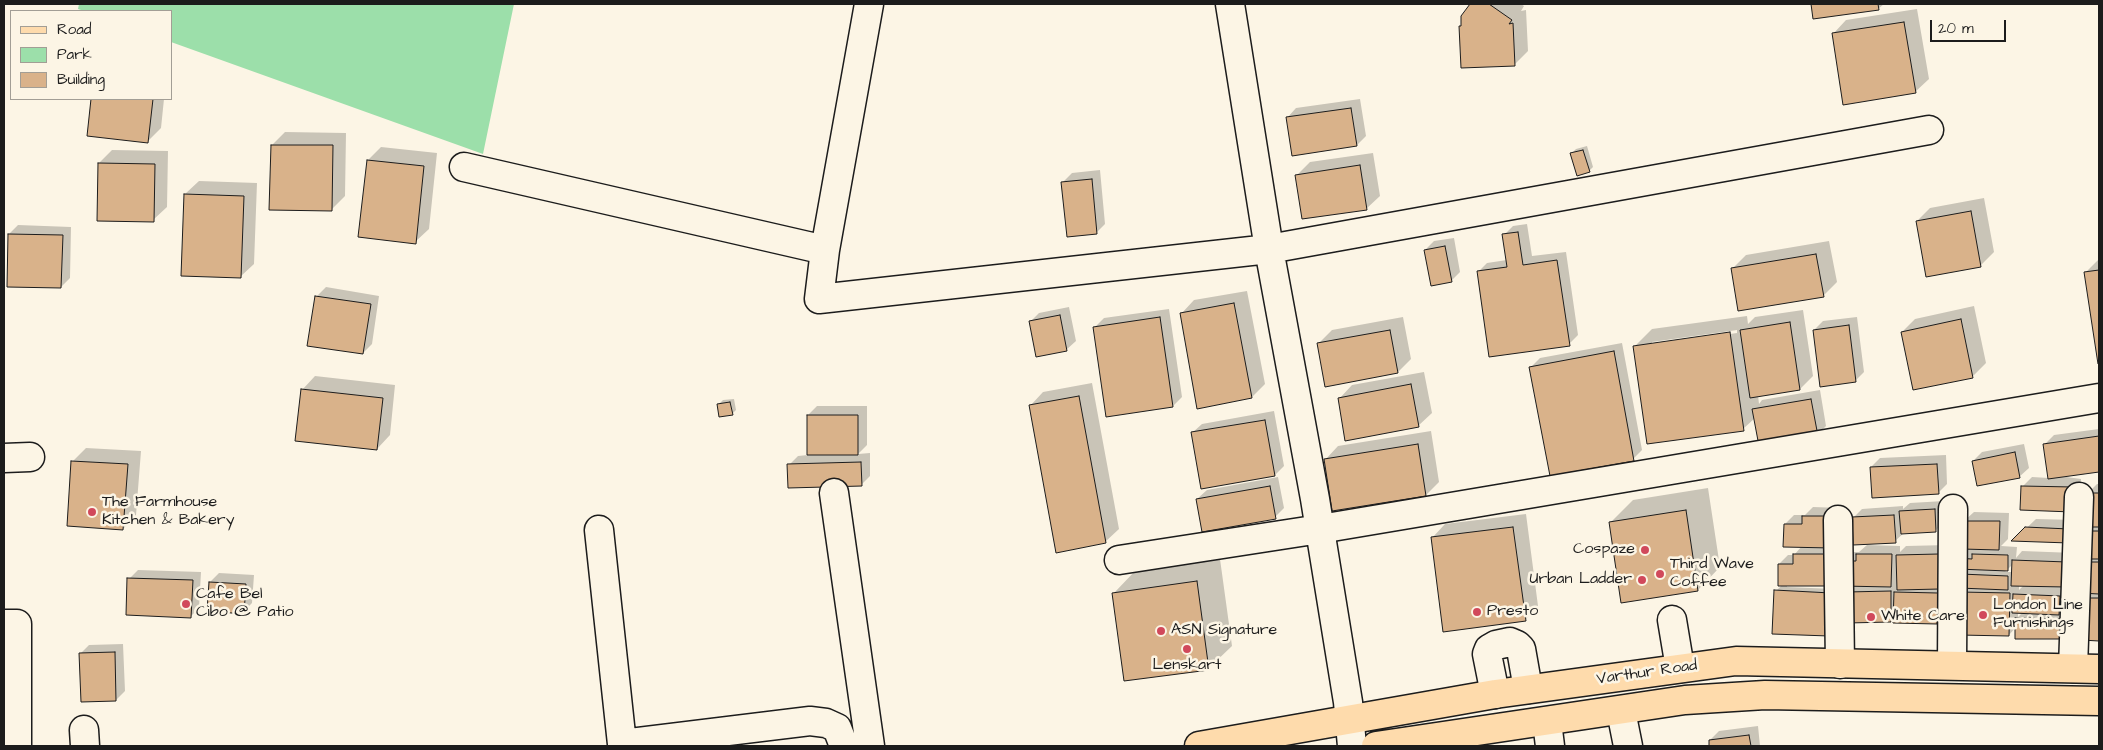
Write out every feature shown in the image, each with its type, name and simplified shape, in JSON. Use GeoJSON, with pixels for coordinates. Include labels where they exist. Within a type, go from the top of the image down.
{"type":"FeatureCollection","features":[{"type":"Feature","properties":{"kind":"main road","name":"Varthur Road"},"geometry":{"type":"LineString","coordinates":[[1199,746],[1495,694],[1736,662],[2086,668]]}},
{"type":"Feature","properties":{"kind":"main road","name":"Varthur Road"},"geometry":{"type":"LineString","coordinates":[[1376,746],[1548,734],[1621,711],[1685,700],[1765,695],[2099,701]]}},
{"type":"Feature","properties":{"kind":"street"},"geometry":{"type":"LineString","coordinates":[[868,4],[825,250],[819,299],[1269,250],[1929,130]]}},
{"type":"Feature","properties":{"kind":"street"},"geometry":{"type":"LineString","coordinates":[[1230,4],[1269,250],[1320,529],[1352,746]]}},
{"type":"Feature","properties":{"kind":"street"},"geometry":{"type":"LineString","coordinates":[[464,167],[825,250]]}},
{"type":"Feature","properties":{"kind":"street"},"geometry":{"type":"LineString","coordinates":[[1118,560],[1320,529],[2099,398]]}},
{"type":"Feature","properties":{"kind":"street"},"geometry":{"type":"LineString","coordinates":[[4,458],[30,457]]}},
{"type":"Feature","properties":{"kind":"street"},"geometry":{"type":"LineString","coordinates":[[834,493],[870,746]]}},
{"type":"Feature","properties":{"kind":"street"},"geometry":{"type":"LineString","coordinates":[[2079,497],[2086,668]]}},
{"type":"Feature","properties":{"kind":"street"},"geometry":{"type":"LineString","coordinates":[[1952,665],[1953,509]]}},
{"type":"Feature","properties":{"kind":"street"},"geometry":{"type":"LineString","coordinates":[[1838,520],[1840,664]]}},
{"type":"Feature","properties":{"kind":"street"},"geometry":{"type":"LineString","coordinates":[[599,530],[622,744],[810,721],[826,723],[837,728],[844,746]]}},
{"type":"Feature","properties":{"kind":"street"},"geometry":{"type":"LineString","coordinates":[[1672,620],[1680,668]]}},
{"type":"Feature","properties":{"kind":"street"},"geometry":{"type":"LineString","coordinates":[[4,624],[18,624],[17,746]]}},
{"type":"Feature","properties":{"kind":"street"},"geometry":{"type":"LineString","coordinates":[[1495,694],[1487,654],[1496,645],[1510,642],[1521,649],[1528,689]]}},
{"type":"Feature","properties":{"kind":"street"},"geometry":{"type":"LineString","coordinates":[[1621,711],[1628,746]]}},
{"type":"Feature","properties":{"kind":"green space"},"geometry":{"type":"Polygon","coordinates":[[[79,4],[514,4],[483,154],[172,42],[172,10],[78,9],[79,4]]]}},
{"type":"Feature","properties":{"kind":"building"},"geometry":{"type":"Polygon","coordinates":[[[1470,4],[1489,4],[1512,20],[1509,24],[1513,23],[1515,66],[1461,68],[1459,26],[1461,26],[1461,16],[1470,4]]]}},
{"type":"Feature","properties":{"kind":"building"},"geometry":{"type":"Polygon","coordinates":[[[1811,4],[1878,4],[1879,10],[1813,19],[1811,4]]]}},
{"type":"Feature","properties":{"kind":"building"},"geometry":{"type":"Polygon","coordinates":[[[1904,22],[1916,93],[1843,105],[1832,33],[1904,22]]]}},
{"type":"Feature","properties":{"kind":"building"},"geometry":{"type":"Polygon","coordinates":[[[91,100],[153,100],[148,143],[87,136],[91,100]]]}},
{"type":"Feature","properties":{"kind":"building"},"geometry":{"type":"Polygon","coordinates":[[[1351,108],[1357,146],[1292,156],[1286,117],[1351,108]]]}},
{"type":"Feature","properties":{"kind":"building"},"geometry":{"type":"Polygon","coordinates":[[[271,145],[333,145],[332,211],[269,210],[271,145]]]}},
{"type":"Feature","properties":{"kind":"building"},"geometry":{"type":"Polygon","coordinates":[[[1583,150],[1590,172],[1577,176],[1570,153],[1583,150]]]}},
{"type":"Feature","properties":{"kind":"building"},"geometry":{"type":"Polygon","coordinates":[[[367,160],[424,166],[416,244],[358,237],[367,160]]]}},
{"type":"Feature","properties":{"kind":"building"},"geometry":{"type":"Polygon","coordinates":[[[98,163],[155,164],[154,222],[97,221],[98,163]]]}},
{"type":"Feature","properties":{"kind":"building"},"geometry":{"type":"Polygon","coordinates":[[[1360,165],[1367,210],[1302,219],[1295,175],[1360,165]]]}},
{"type":"Feature","properties":{"kind":"building"},"geometry":{"type":"Polygon","coordinates":[[[1092,179],[1097,234],[1067,237],[1061,182],[1092,179]]]}},
{"type":"Feature","properties":{"kind":"building"},"geometry":{"type":"Polygon","coordinates":[[[184,194],[244,196],[241,278],[181,276],[184,194]]]}},
{"type":"Feature","properties":{"kind":"building"},"geometry":{"type":"Polygon","coordinates":[[[1971,211],[1981,267],[1926,277],[1916,221],[1971,211]]]}},
{"type":"Feature","properties":{"kind":"building"},"geometry":{"type":"Polygon","coordinates":[[[1518,232],[1523,265],[1557,260],[1570,346],[1489,357],[1477,271],[1507,267],[1502,234],[1518,232]]]}},
{"type":"Feature","properties":{"kind":"building"},"geometry":{"type":"Polygon","coordinates":[[[8,234],[63,235],[61,288],[7,287],[8,234]]]}},
{"type":"Feature","properties":{"kind":"building"},"geometry":{"type":"Polygon","coordinates":[[[1445,246],[1452,282],[1431,286],[1424,250],[1445,246]]]}},
{"type":"Feature","properties":{"kind":"building"},"geometry":{"type":"Polygon","coordinates":[[[1816,254],[1824,297],[1738,311],[1731,268],[1816,254]]]}},
{"type":"Feature","properties":{"kind":"building"},"geometry":{"type":"Polygon","coordinates":[[[2099,270],[2099,364],[2098,364],[2084,272],[2099,270]]]}},
{"type":"Feature","properties":{"kind":"building"},"geometry":{"type":"Polygon","coordinates":[[[315,296],[371,304],[363,354],[307,346],[315,296]]]}},
{"type":"Feature","properties":{"kind":"building"},"geometry":{"type":"Polygon","coordinates":[[[1234,303],[1252,398],[1197,409],[1180,313],[1234,303]]]}},
{"type":"Feature","properties":{"kind":"building"},"geometry":{"type":"Polygon","coordinates":[[[1060,315],[1067,351],[1036,357],[1029,321],[1060,315]]]}},
{"type":"Feature","properties":{"kind":"building"},"geometry":{"type":"Polygon","coordinates":[[[1160,317],[1173,407],[1106,417],[1093,327],[1160,317]]]}},
{"type":"Feature","properties":{"kind":"building"},"geometry":{"type":"Polygon","coordinates":[[[1961,319],[1973,378],[1913,390],[1901,332],[1961,319]]]}},
{"type":"Feature","properties":{"kind":"building"},"geometry":{"type":"Polygon","coordinates":[[[1790,322],[1800,390],[1750,398],[1740,330],[1790,322]]]}},
{"type":"Feature","properties":{"kind":"building"},"geometry":{"type":"Polygon","coordinates":[[[1849,325],[1856,382],[1820,387],[1813,330],[1849,325]]]}},
{"type":"Feature","properties":{"kind":"building"},"geometry":{"type":"Polygon","coordinates":[[[1390,330],[1398,373],[1325,387],[1317,343],[1390,330]]]}},
{"type":"Feature","properties":{"kind":"building"},"geometry":{"type":"Polygon","coordinates":[[[1730,332],[1744,431],[1647,444],[1633,346],[1730,332]]]}},
{"type":"Feature","properties":{"kind":"building"},"geometry":{"type":"Polygon","coordinates":[[[1614,351],[1634,461],[1550,476],[1529,367],[1614,351]]]}},
{"type":"Feature","properties":{"kind":"building"},"geometry":{"type":"Polygon","coordinates":[[[1411,384],[1419,427],[1345,441],[1338,398],[1411,384]]]}},
{"type":"Feature","properties":{"kind":"building"},"geometry":{"type":"Polygon","coordinates":[[[301,389],[383,398],[377,450],[295,441],[301,389]]]}},
{"type":"Feature","properties":{"kind":"building"},"geometry":{"type":"Polygon","coordinates":[[[1079,396],[1106,543],[1056,553],[1029,405],[1079,396]]]}},
{"type":"Feature","properties":{"kind":"building"},"geometry":{"type":"Polygon","coordinates":[[[1811,399],[1818,436],[1759,446],[1752,409],[1811,399]]]}},
{"type":"Feature","properties":{"kind":"building"},"geometry":{"type":"Polygon","coordinates":[[[730,402],[733,415],[719,417],[717,404],[730,402]]]}},
{"type":"Feature","properties":{"kind":"building"},"geometry":{"type":"Polygon","coordinates":[[[807,415],[858,415],[858,455],[807,455],[807,415]]]}},
{"type":"Feature","properties":{"kind":"building"},"geometry":{"type":"Polygon","coordinates":[[[1265,420],[1275,476],[1201,489],[1191,432],[1265,420]]]}},
{"type":"Feature","properties":{"kind":"building"},"geometry":{"type":"Polygon","coordinates":[[[2099,436],[2099,472],[2048,479],[2043,444],[2099,436]]]}},
{"type":"Feature","properties":{"kind":"building"},"geometry":{"type":"Polygon","coordinates":[[[1418,444],[1426,496],[1332,511],[1324,459],[1418,444]]]}},
{"type":"Feature","properties":{"kind":"building"},"geometry":{"type":"Polygon","coordinates":[[[2015,452],[2020,478],[1977,486],[1972,461],[2015,452]]]}},
{"type":"Feature","properties":{"kind":"building"},"geometry":{"type":"Polygon","coordinates":[[[71,461],[128,464],[123,530],[67,526],[71,461]]]}},
{"type":"Feature","properties":{"kind":"building"},"geometry":{"type":"Polygon","coordinates":[[[861,462],[862,486],[788,488],[787,464],[861,462]]]}},
{"type":"Feature","properties":{"kind":"building"},"geometry":{"type":"Polygon","coordinates":[[[1937,464],[1939,494],[1872,498],[1870,467],[1937,464]]]}},
{"type":"Feature","properties":{"kind":"building"},"geometry":{"type":"Polygon","coordinates":[[[1270,486],[1276,519],[1202,532],[1196,499],[1270,486]]]}},
{"type":"Feature","properties":{"kind":"building"},"geometry":{"type":"Polygon","coordinates":[[[2021,486],[2073,487],[2072,512],[2020,510],[2021,486]]]}},
{"type":"Feature","properties":{"kind":"building"},"geometry":{"type":"Polygon","coordinates":[[[2086,493],[2099,493],[2099,527],[2085,527],[2086,493]]]}},
{"type":"Feature","properties":{"kind":"building"},"geometry":{"type":"Polygon","coordinates":[[[1935,509],[1936,532],[1901,534],[1899,511],[1935,509]]]}},
{"type":"Feature","properties":{"kind":"building"},"geometry":{"type":"Polygon","coordinates":[[[1686,510],[1698,591],[1621,603],[1609,522],[1686,510]]]}},
{"type":"Feature","properties":{"kind":"building"},"geometry":{"type":"Polygon","coordinates":[[[1894,515],[1896,543],[1853,545],[1852,517],[1894,515]]]}},
{"type":"Feature","properties":{"kind":"building"},"geometry":{"type":"Polygon","coordinates":[[[1802,516],[1832,516],[1832,548],[1783,547],[1784,524],[1802,524],[1802,516]]]}},
{"type":"Feature","properties":{"kind":"building"},"geometry":{"type":"Polygon","coordinates":[[[1963,521],[2000,521],[1999,550],[1962,549],[1963,521]]]}},
{"type":"Feature","properties":{"kind":"building"},"geometry":{"type":"Polygon","coordinates":[[[1513,527],[1526,621],[1443,632],[1431,537],[1513,527]]]}},
{"type":"Feature","properties":{"kind":"building"},"geometry":{"type":"Polygon","coordinates":[[[2025,527],[2069,529],[2069,543],[2011,541],[2025,527]]]}},
{"type":"Feature","properties":{"kind":"building"},"geometry":{"type":"Polygon","coordinates":[[[2082,531],[2099,531],[2099,559],[2081,559],[2082,531]]]}},
{"type":"Feature","properties":{"kind":"building"},"geometry":{"type":"Polygon","coordinates":[[[1793,554],[1828,554],[1828,586],[1778,586],[1778,564],[1793,564],[1793,554]]]}},
{"type":"Feature","properties":{"kind":"building"},"geometry":{"type":"Polygon","coordinates":[[[1856,554],[1892,554],[1891,587],[1842,586],[1843,561],[1856,561],[1856,554]]]}},
{"type":"Feature","properties":{"kind":"building"},"geometry":{"type":"Polygon","coordinates":[[[1939,554],[1940,589],[1897,590],[1896,555],[1939,554]]]}},
{"type":"Feature","properties":{"kind":"building"},"geometry":{"type":"Polygon","coordinates":[[[1972,554],[2008,555],[2008,571],[1957,569],[1957,558],[1972,559],[1972,554]]]}},
{"type":"Feature","properties":{"kind":"building"},"geometry":{"type":"Polygon","coordinates":[[[2012,560],[2067,562],[2066,587],[2011,586],[2012,560]]]}},
{"type":"Feature","properties":{"kind":"building"},"geometry":{"type":"Polygon","coordinates":[[[2081,562],[2099,562],[2099,594],[2080,593],[2081,562]]]}},
{"type":"Feature","properties":{"kind":"building"},"geometry":{"type":"Polygon","coordinates":[[[1960,574],[2008,576],[2008,590],[1959,588],[1960,574]]]}},
{"type":"Feature","properties":{"kind":"building"},"geometry":{"type":"Polygon","coordinates":[[[127,578],[193,580],[191,618],[126,615],[127,578]]]}},
{"type":"Feature","properties":{"kind":"building","name":"ASN Signature"},"geometry":{"type":"Polygon","coordinates":[[[1197,581],[1209,670],[1124,681],[1112,593],[1197,581]]]}},
{"type":"Feature","properties":{"kind":"building"},"geometry":{"type":"Polygon","coordinates":[[[209,582],[246,584],[244,614],[207,611],[209,582]]]}},
{"type":"Feature","properties":{"kind":"building"},"geometry":{"type":"Polygon","coordinates":[[[1774,590],[1831,593],[1829,636],[1772,634],[1774,590]]]}},
{"type":"Feature","properties":{"kind":"building"},"geometry":{"type":"Polygon","coordinates":[[[1891,591],[1891,622],[1847,623],[1847,592],[1891,591]]]}},
{"type":"Feature","properties":{"kind":"building"},"geometry":{"type":"Polygon","coordinates":[[[1894,592],[1938,593],[1937,624],[1893,623],[1894,592]]]}},
{"type":"Feature","properties":{"kind":"building"},"geometry":{"type":"Polygon","coordinates":[[[1960,592],[2010,593],[2009,636],[1959,635],[1960,592]]]}},
{"type":"Feature","properties":{"kind":"building"},"geometry":{"type":"Polygon","coordinates":[[[2013,594],[2060,596],[2059,615],[2012,613],[2013,594]]]}},
{"type":"Feature","properties":{"kind":"building"},"geometry":{"type":"Polygon","coordinates":[[[2083,598],[2099,598],[2099,641],[2081,640],[2083,598]]]}},
{"type":"Feature","properties":{"kind":"building"},"geometry":{"type":"Polygon","coordinates":[[[2015,618],[2063,619],[2062,639],[2015,639],[2015,618]]]}},
{"type":"Feature","properties":{"kind":"building"},"geometry":{"type":"Polygon","coordinates":[[[115,652],[116,701],[81,702],[79,653],[115,652]]]}},
{"type":"Feature","properties":{"kind":"building"},"geometry":{"type":"Polygon","coordinates":[[[1749,735],[1751,746],[1709,746],[1709,740],[1749,735]]]}},
{"type":"Feature","properties":{"kind":"place","name":"The Farmhouse Kitchen & Bakery"},"geometry":{"type":"Point","coordinates":[92,512]}},
{"type":"Feature","properties":{"kind":"place","name":"Cospaze"},"geometry":{"type":"Point","coordinates":[1645,550]}},
{"type":"Feature","properties":{"kind":"place","name":"Third Wave Coffee"},"geometry":{"type":"Point","coordinates":[1660,574]}},
{"type":"Feature","properties":{"kind":"place","name":"Urban Ladder"},"geometry":{"type":"Point","coordinates":[1642,580]}},
{"type":"Feature","properties":{"kind":"place","name":"Cafe Bel Cibo @ Patio"},"geometry":{"type":"Point","coordinates":[186,604]}},
{"type":"Feature","properties":{"kind":"place","name":"Presto"},"geometry":{"type":"Point","coordinates":[1477,612]}},
{"type":"Feature","properties":{"kind":"place","name":"London Line Furnishings"},"geometry":{"type":"Point","coordinates":[1983,615]}},
{"type":"Feature","properties":{"kind":"place","name":"White Care"},"geometry":{"type":"Point","coordinates":[1871,617]}},
{"type":"Feature","properties":{"kind":"place","name":"ASN Signature"},"geometry":{"type":"Point","coordinates":[1161,631]}},
{"type":"Feature","properties":{"kind":"place","name":"Lenskart"},"geometry":{"type":"Point","coordinates":[1187,649]}}]}
